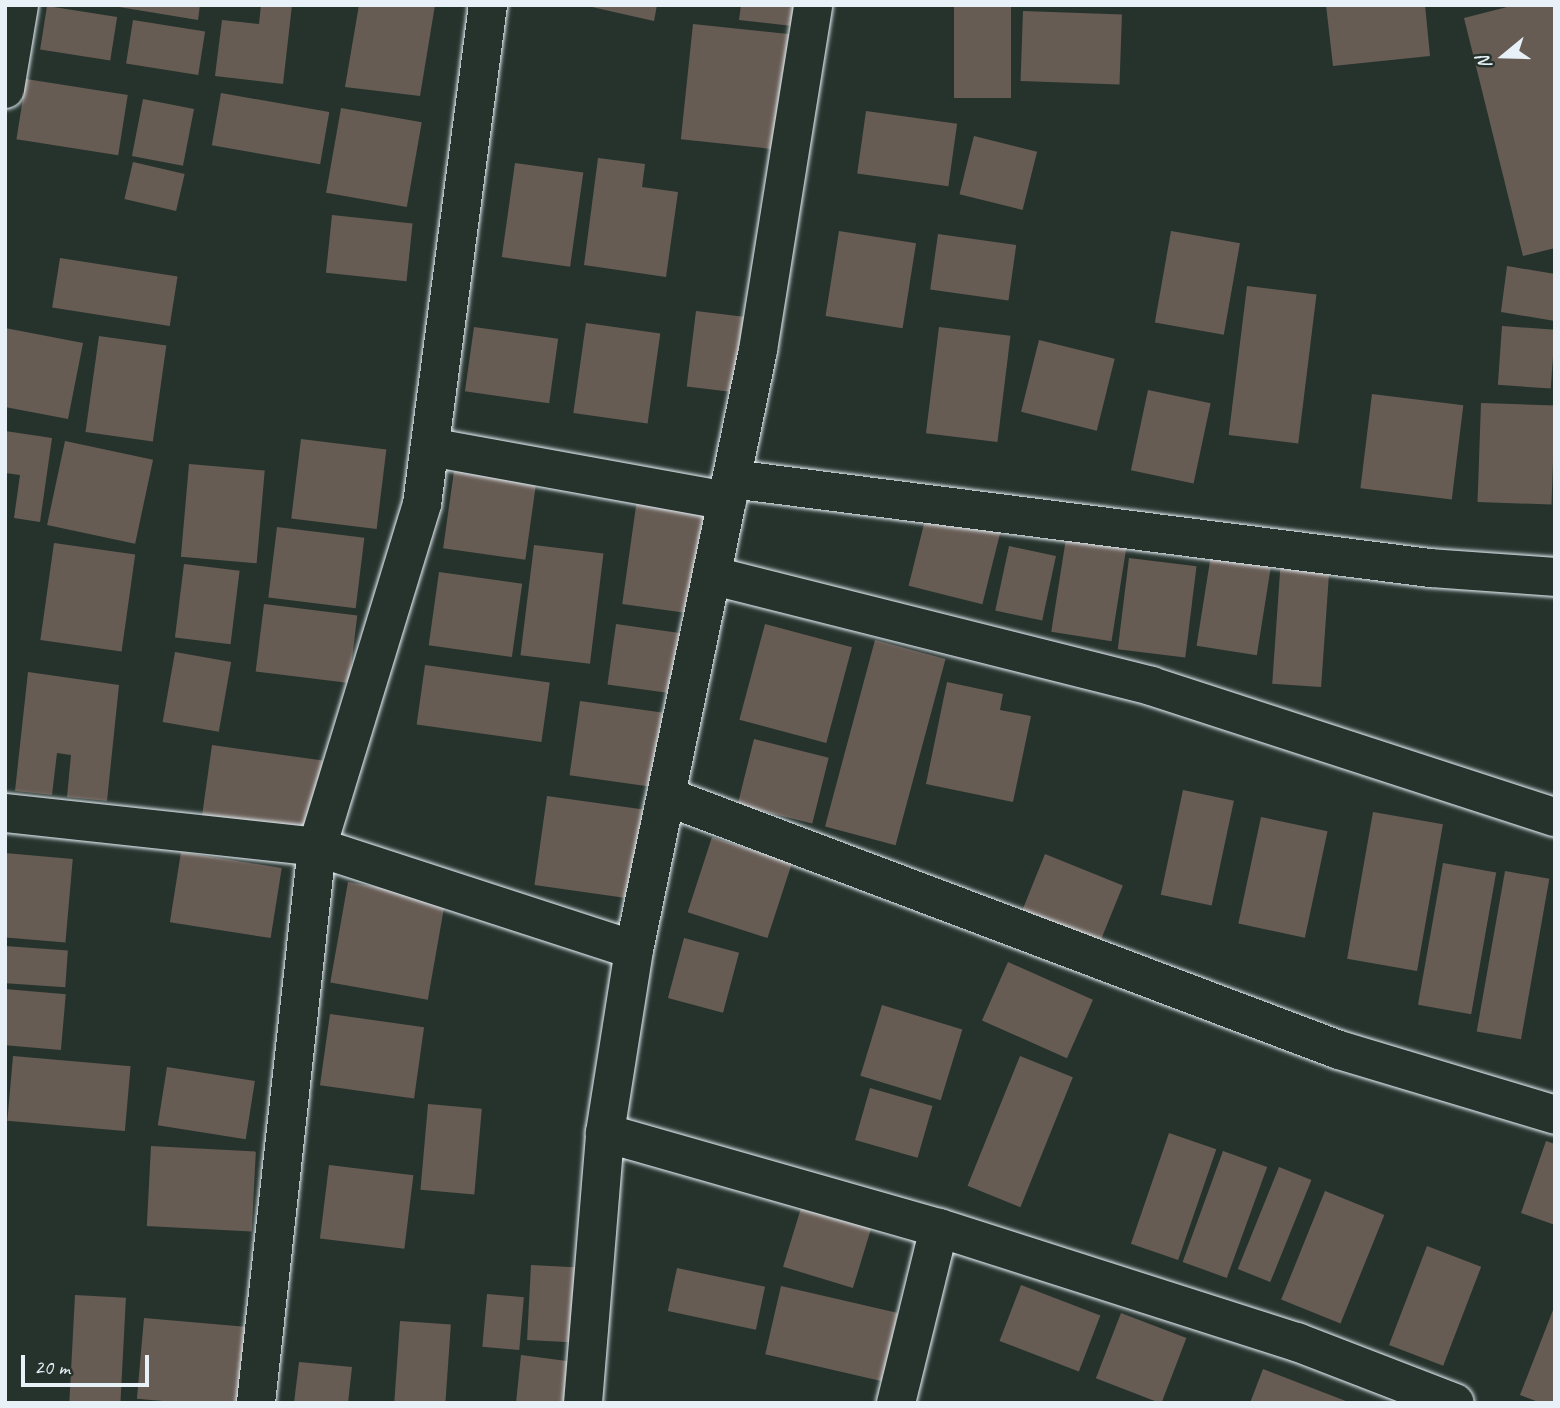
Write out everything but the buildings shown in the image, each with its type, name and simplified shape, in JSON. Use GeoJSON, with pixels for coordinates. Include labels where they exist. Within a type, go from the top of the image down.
{"type":"FeatureCollection","features":[{"type":"Feature","properties":{"kind":"street"},"geometry":{"type":"LineString","coordinates":[[6,76],[19,5]]}},
{"type":"Feature","properties":{"kind":"street"},"geometry":{"type":"LineString","coordinates":[[256,1403],[317,846],[422,504],[488,5]]}},
{"type":"Feature","properties":{"kind":"street"},"geometry":{"type":"LineString","coordinates":[[583,1403],[606,1133],[634,950],[714,576],[758,350],[813,5]]}},
{"type":"Feature","properties":{"kind":"street"},"geometry":{"type":"LineString","coordinates":[[430,447],[729,490],[1430,568],[1555,577]]}},
{"type":"Feature","properties":{"kind":"street"},"geometry":{"type":"LineString","coordinates":[[714,576],[1151,686],[1555,817]]}},
{"type":"Feature","properties":{"kind":"street"},"geometry":{"type":"LineString","coordinates":[[668,797],[1339,1050],[1555,1115]]}},
{"type":"Feature","properties":{"kind":"street"},"geometry":{"type":"LineString","coordinates":[[5,813],[317,846],[634,950]]}},
{"type":"Feature","properties":{"kind":"street"},"geometry":{"type":"LineString","coordinates":[[606,1133],[939,1228],[1297,1342],[1455,1403]]}},
{"type":"Feature","properties":{"kind":"street"},"geometry":{"type":"LineString","coordinates":[[896,1403],[939,1228]]}}]}
